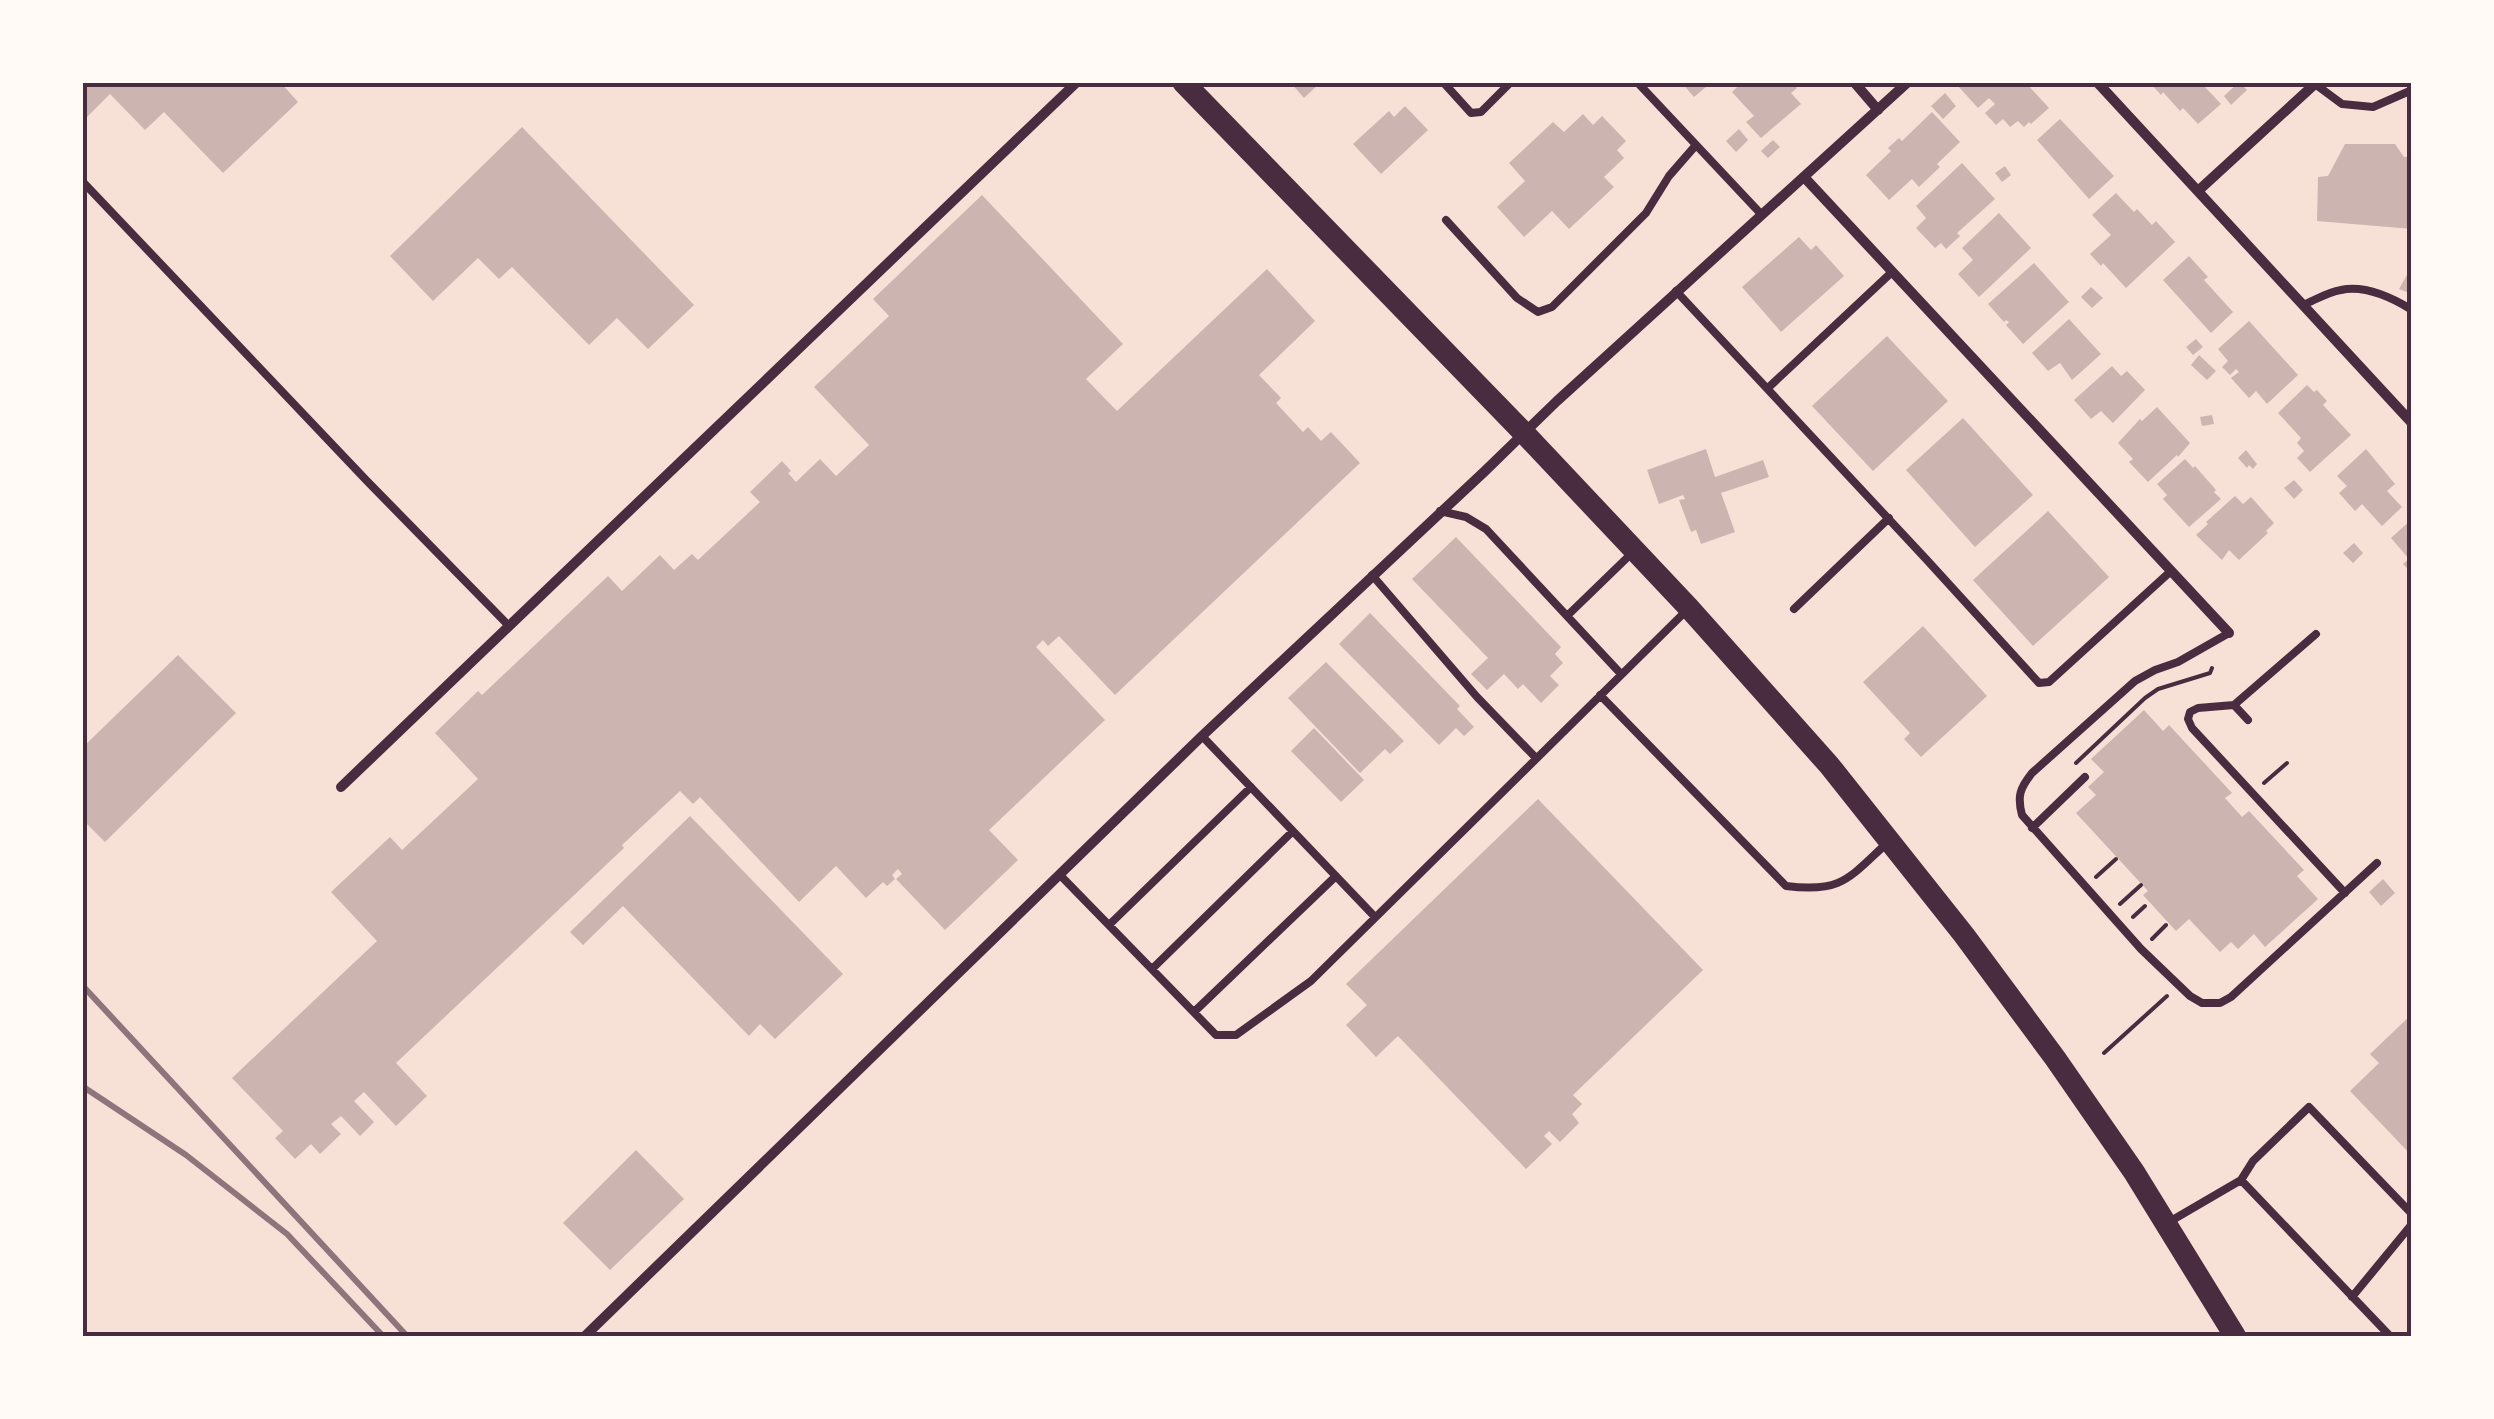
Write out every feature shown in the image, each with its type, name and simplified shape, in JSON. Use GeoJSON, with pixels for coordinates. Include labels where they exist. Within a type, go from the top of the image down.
{"type":"FeatureCollection","features":[{"type":"Feature","properties":{"kind":"main road"},"geometry":{"type":"LineString","coordinates":[[1183,82],[1690,608],[1828,764],[2024,1016],[2134,1172],[2235,1336]]}},
{"type":"Feature","properties":{"kind":"street"},"geometry":{"type":"LineString","coordinates":[[341,787],[1077,82]]}},
{"type":"Feature","properties":{"kind":"street"},"geometry":{"type":"LineString","coordinates":[[1854,82],[1878,110]]}},
{"type":"Feature","properties":{"kind":"street"},"geometry":{"type":"LineString","coordinates":[[585,1336],[1202,736],[1676,291],[1908,82]]}},
{"type":"Feature","properties":{"kind":"street"},"geometry":{"type":"LineString","coordinates":[[2097,82],[2412,423]]}},
{"type":"Feature","properties":{"kind":"street"},"geometry":{"type":"LineString","coordinates":[[2198,191],[2316,83]]}},
{"type":"Feature","properties":{"kind":"street"},"geometry":{"type":"LineString","coordinates":[[1804,177],[2229,633]]}},
{"type":"Feature","properties":{"kind":"lane"},"geometry":{"type":"LineString","coordinates":[[1443,82],[1471,113],[1481,112],[1511,82]]}},
{"type":"Feature","properties":{"kind":"lane"},"geometry":{"type":"LineString","coordinates":[[1637,82],[1760,214]]}},
{"type":"Feature","properties":{"kind":"lane"},"geometry":{"type":"LineString","coordinates":[[2316,83],[2342,104],[2373,107],[2412,90]]}},
{"type":"Feature","properties":{"kind":"lane"},"geometry":{"type":"LineString","coordinates":[[1446,220],[1516,298],[1538,312],[1552,307],[1646,213],[1669,176],[1696,145]]}},
{"type":"Feature","properties":{"kind":"lane"},"geometry":{"type":"LineString","coordinates":[[82,182],[509,626]]}},
{"type":"Feature","properties":{"kind":"lane"},"geometry":{"type":"LineString","coordinates":[[1768,388],[1892,272]]}},
{"type":"Feature","properties":{"kind":"lane"},"geometry":{"type":"LineString","coordinates":[[2303,305],[2338,290],[2354,289],[2382,295],[2412,310]]}},
{"type":"Feature","properties":{"kind":"lane"},"geometry":{"type":"LineString","coordinates":[[1676,291],[2039,683],[2050,682],[2171,571]]}},
{"type":"Feature","properties":{"kind":"lane"},"geometry":{"type":"LineString","coordinates":[[1440,512],[1466,517],[1486,530],[1621,674]]}},
{"type":"Feature","properties":{"kind":"lane"},"geometry":{"type":"LineString","coordinates":[[1794,609],[1888,518]]}},
{"type":"Feature","properties":{"kind":"lane"},"geometry":{"type":"LineString","coordinates":[[1568,615],[1634,551]]}},
{"type":"Feature","properties":{"kind":"lane"},"geometry":{"type":"LineString","coordinates":[[1372,576],[1536,758]]}},
{"type":"Feature","properties":{"kind":"lane"},"geometry":{"type":"LineString","coordinates":[[1060,875],[1216,1034],[1236,1035],[1311,980],[1690,608]]}},
{"type":"Feature","properties":{"kind":"lane"},"geometry":{"type":"LineString","coordinates":[[2229,633],[2135,681],[2032,773],[2021,787],[2018,799],[2022,815],[2141,949],[2202,1003],[2220,1003],[2232,997],[2377,863]]}},
{"type":"Feature","properties":{"kind":"lane"},"geometry":{"type":"LineString","coordinates":[[2316,634],[2234,705],[2198,708],[2190,712],[2188,719],[2192,728],[2345,893]]}},
{"type":"Feature","properties":{"kind":"lane"},"geometry":{"type":"LineString","coordinates":[[1600,694],[1786,886],[1811,889],[1845,882],[1889,841]]}},
{"type":"Feature","properties":{"kind":"lane"},"geometry":{"type":"LineString","coordinates":[[2234,705],[2248,720]]}},
{"type":"Feature","properties":{"kind":"lane"},"geometry":{"type":"LineString","coordinates":[[1202,736],[1375,917]]}},
{"type":"Feature","properties":{"kind":"lane"},"geometry":{"type":"LineString","coordinates":[[2032,828],[2085,777]]}},
{"type":"Feature","properties":{"kind":"lane"},"geometry":{"type":"LineString","coordinates":[[1109,925],[1251,787]]}},
{"type":"Feature","properties":{"kind":"lane"},"geometry":{"type":"LineString","coordinates":[[1152,969],[1293,831]]}},
{"type":"Feature","properties":{"kind":"lane"},"geometry":{"type":"LineString","coordinates":[[1194,1012],[1336,876]]}},
{"type":"Feature","properties":{"kind":"lane"},"geometry":{"type":"LineString","coordinates":[[2166,1224],[2241,1180],[2253,1161],[2309,1107],[2412,1214]]}},
{"type":"Feature","properties":{"kind":"lane"},"geometry":{"type":"LineString","coordinates":[[2241,1180],[2390,1336]]}},
{"type":"Feature","properties":{"kind":"lane"},"geometry":{"type":"LineString","coordinates":[[2352,1297],[2412,1224]]}},
{"type":"Feature","properties":{"kind":"path"},"geometry":{"type":"LineString","coordinates":[[2065,773],[2145,698],[2158,689],[2210,673],[2212,668]]}},
{"type":"Feature","properties":{"kind":"path"},"geometry":{"type":"LineString","coordinates":[[2262,786],[2287,763]]}},
{"type":"Feature","properties":{"kind":"path"},"geometry":{"type":"LineString","coordinates":[[2085,886],[2116,859]]}},
{"type":"Feature","properties":{"kind":"path"},"geometry":{"type":"LineString","coordinates":[[2110,914],[2140,886]]}},
{"type":"Feature","properties":{"kind":"path"},"geometry":{"type":"LineString","coordinates":[[2141,949],[2166,925]]}},
{"type":"Feature","properties":{"kind":"path"},"geometry":{"type":"LineString","coordinates":[[2104,1053],[2169,994]]}},
{"type":"Feature","properties":{"kind":"building"},"geometry":{"type":"Polygon","coordinates":[[[82,82],[280,82],[298,102],[223,173],[164,112],[145,130],[110,94],[86,118],[82,114],[82,82]]]}},
{"type":"Feature","properties":{"kind":"building"},"geometry":{"type":"Polygon","coordinates":[[[1290,82],[1321,82],[1304,98],[1290,82]]]}},
{"type":"Feature","properties":{"kind":"building"},"geometry":{"type":"Polygon","coordinates":[[[1681,82],[1703,82],[1706,87],[1694,97],[1681,82]]]}},
{"type":"Feature","properties":{"kind":"building"},"geometry":{"type":"Polygon","coordinates":[[[1742,82],[1792,82],[1797,88],[1791,93],[1801,104],[1761,138],[1746,122],[1754,116],[1732,92],[1742,82]]]}},
{"type":"Feature","properties":{"kind":"building"},"geometry":{"type":"Polygon","coordinates":[[[1962,82],[2025,82],[2049,108],[2024,127],[2018,121],[2010,127],[2003,119],[1996,125],[1985,113],[1995,104],[1989,98],[1978,108],[1958,86],[1962,82]]]}},
{"type":"Feature","properties":{"kind":"building"},"geometry":{"type":"Polygon","coordinates":[[[2157,82],[2207,82],[2204,86],[2221,104],[2198,124],[2163,92],[2161,95],[2153,86],[2157,82]]]}},
{"type":"Feature","properties":{"kind":"building"},"geometry":{"type":"Polygon","coordinates":[[[2239,82],[2247,90],[2231,105],[2224,96],[2239,82]]]}},
{"type":"Feature","properties":{"kind":"building"},"geometry":{"type":"Polygon","coordinates":[[[1945,93],[1956,106],[1943,119],[1931,106],[1945,93]]]}},
{"type":"Feature","properties":{"kind":"building"},"geometry":{"type":"Polygon","coordinates":[[[1405,106],[1428,130],[1381,174],[1353,144],[1389,111],[1394,117],[1405,106]]]}},
{"type":"Feature","properties":{"kind":"building"},"geometry":{"type":"Polygon","coordinates":[[[1932,112],[1960,142],[1919,187],[1912,179],[1889,200],[1866,175],[1891,151],[1888,148],[1899,138],[1902,141],[1932,112]]]}},
{"type":"Feature","properties":{"kind":"building"},"geometry":{"type":"Polygon","coordinates":[[[1583,114],[1593,125],[1602,116],[1626,141],[1617,150],[1624,158],[1604,177],[1614,187],[1569,229],[1552,211],[1524,237],[1497,207],[1525,181],[1509,163],[1553,122],[1564,132],[1583,114]]]}},
{"type":"Feature","properties":{"kind":"building"},"geometry":{"type":"Polygon","coordinates":[[[2060,119],[2114,176],[2089,199],[2037,140],[2060,119]]]}},
{"type":"Feature","properties":{"kind":"building"},"geometry":{"type":"Polygon","coordinates":[[[522,127],[694,305],[648,349],[617,318],[589,345],[512,267],[499,279],[478,258],[433,301],[390,256],[522,127]]]}},
{"type":"Feature","properties":{"kind":"building"},"geometry":{"type":"Polygon","coordinates":[[[1739,129],[1748,140],[1736,152],[1726,141],[1739,129]]]}},
{"type":"Feature","properties":{"kind":"building"},"geometry":{"type":"Polygon","coordinates":[[[1773,140],[1780,147],[1768,158],[1761,151],[1773,140]]]}},
{"type":"Feature","properties":{"kind":"building"},"geometry":{"type":"Polygon","coordinates":[[[2345,144],[2395,144],[2404,157],[2412,157],[2412,229],[2317,221],[2318,177],[2328,176],[2345,144]]]}},
{"type":"Feature","properties":{"kind":"building"},"geometry":{"type":"Polygon","coordinates":[[[1962,163],[1995,199],[1957,233],[1960,236],[1946,249],[1941,243],[1935,248],[1916,228],[1926,218],[1916,206],[1962,163]]]}},
{"type":"Feature","properties":{"kind":"building"},"geometry":{"type":"Polygon","coordinates":[[[2005,166],[2011,175],[2002,182],[1995,173],[2005,166]]]}},
{"type":"Feature","properties":{"kind":"building"},"geometry":{"type":"Polygon","coordinates":[[[2116,193],[2152,225],[2156,221],[2175,242],[2126,288],[2090,254],[2111,235],[2092,215],[2116,193]]]}},
{"type":"Feature","properties":{"kind":"building"},"geometry":{"type":"Polygon","coordinates":[[[982,195],[1123,344],[1086,379],[1117,411],[1267,269],[1315,321],[1259,375],[1281,398],[1276,403],[1303,432],[1308,427],[1321,441],[1331,432],[1360,463],[1115,695],[1059,636],[1048,646],[1043,640],[1036,647],[1105,720],[989,830],[1018,860],[945,930],[896,879],[902,874],[898,869],[892,875],[895,879],[887,886],[883,882],[866,898],[836,866],[799,902],[700,797],[693,804],[680,791],[396,1063],[427,1096],[396,1126],[364,1092],[354,1101],[374,1122],[360,1136],[341,1116],[331,1124],[341,1134],[320,1154],[311,1144],[295,1159],[275,1138],[283,1131],[232,1078],[377,941],[331,892],[390,837],[402,850],[478,779],[435,733],[478,691],[482,695],[608,576],[622,591],[660,555],[674,570],[692,554],[698,560],[760,502],[750,492],[782,461],[796,482],[820,459],[836,476],[869,445],[814,387],[889,316],[873,299],[982,195]]]}},
{"type":"Feature","properties":{"kind":"building"},"geometry":{"type":"Polygon","coordinates":[[[1999,213],[2031,248],[1979,297],[1958,274],[1973,260],[1962,248],[1999,213]]]}},
{"type":"Feature","properties":{"kind":"building"},"geometry":{"type":"Polygon","coordinates":[[[1799,237],[1811,250],[1816,245],[1844,276],[1781,332],[1742,287],[1799,237]]]}},
{"type":"Feature","properties":{"kind":"building"},"geometry":{"type":"Polygon","coordinates":[[[2189,256],[2208,277],[2204,280],[2233,312],[2211,333],[2163,280],[2189,256]]]}},
{"type":"Feature","properties":{"kind":"building"},"geometry":{"type":"Polygon","coordinates":[[[2034,263],[2069,302],[2023,344],[2006,325],[2009,322],[2004,322],[1988,304],[2034,263]]]}},
{"type":"Feature","properties":{"kind":"building"},"geometry":{"type":"Polygon","coordinates":[[[2412,266],[2412,294],[2399,289],[2412,266]]]}},
{"type":"Feature","properties":{"kind":"building"},"geometry":{"type":"Polygon","coordinates":[[[2091,287],[2103,298],[2092,308],[2081,297],[2091,287]]]}},
{"type":"Feature","properties":{"kind":"building"},"geometry":{"type":"Polygon","coordinates":[[[2069,319],[2101,354],[2072,380],[2060,363],[2048,371],[2032,353],[2069,319]]]}},
{"type":"Feature","properties":{"kind":"building"},"geometry":{"type":"Polygon","coordinates":[[[2249,321],[2298,375],[2267,404],[2256,391],[2249,398],[2231,378],[2239,372],[2236,369],[2230,375],[2222,367],[2228,361],[2218,349],[2249,321]]]}},
{"type":"Feature","properties":{"kind":"building"},"geometry":{"type":"Polygon","coordinates":[[[1887,336],[1948,401],[1873,471],[1812,406],[1887,336]]]}},
{"type":"Feature","properties":{"kind":"building"},"geometry":{"type":"Polygon","coordinates":[[[2196,339],[2203,347],[2193,355],[2186,347],[2196,339]]]}},
{"type":"Feature","properties":{"kind":"building"},"geometry":{"type":"Polygon","coordinates":[[[2199,355],[2216,371],[2207,380],[2191,365],[2199,355]]]}},
{"type":"Feature","properties":{"kind":"building"},"geometry":{"type":"Polygon","coordinates":[[[2112,366],[2121,376],[2127,371],[2145,390],[2113,423],[2101,411],[2091,419],[2074,400],[2112,366]]]}},
{"type":"Feature","properties":{"kind":"building"},"geometry":{"type":"Polygon","coordinates":[[[2307,385],[2327,401],[2323,405],[2351,435],[2310,472],[2297,458],[2304,451],[2297,443],[2301,438],[2278,413],[2307,385]]]}},
{"type":"Feature","properties":{"kind":"building"},"geometry":{"type":"Polygon","coordinates":[[[2157,407],[2190,443],[2148,482],[2118,443],[2157,407]]]}},
{"type":"Feature","properties":{"kind":"building"},"geometry":{"type":"Polygon","coordinates":[[[2212,415],[2214,424],[2202,426],[2200,417],[2212,415]]]}},
{"type":"Feature","properties":{"kind":"building"},"geometry":{"type":"Polygon","coordinates":[[[1963,418],[2033,495],[1975,547],[1906,470],[1963,418]]]}},
{"type":"Feature","properties":{"kind":"building"},"geometry":{"type":"Polygon","coordinates":[[[1706,449],[1715,477],[1763,460],[1769,477],[1721,493],[1735,532],[1701,544],[1696,530],[1691,532],[1679,500],[1685,499],[1683,495],[1659,504],[1647,470],[1706,449]]]}},
{"type":"Feature","properties":{"kind":"building"},"geometry":{"type":"Polygon","coordinates":[[[2366,449],[2395,484],[2387,491],[2402,507],[2382,526],[2362,504],[2355,511],[2339,493],[2347,486],[2337,476],[2366,449]]]}},
{"type":"Feature","properties":{"kind":"building"},"geometry":{"type":"Polygon","coordinates":[[[2246,450],[2257,464],[2253,469],[2238,458],[2246,450]]]}},
{"type":"Feature","properties":{"kind":"building"},"geometry":{"type":"Polygon","coordinates":[[[2185,459],[2221,499],[2189,527],[2163,499],[2167,495],[2157,484],[2185,459]]]}},
{"type":"Feature","properties":{"kind":"building"},"geometry":{"type":"Polygon","coordinates":[[[2294,480],[2303,490],[2294,499],[2284,488],[2294,480]]]}},
{"type":"Feature","properties":{"kind":"building"},"geometry":{"type":"Polygon","coordinates":[[[2235,496],[2243,504],[2251,497],[2274,523],[2239,560],[2229,550],[2222,560],[2196,535],[2235,496]]]}},
{"type":"Feature","properties":{"kind":"building"},"geometry":{"type":"Polygon","coordinates":[[[2048,511],[2109,577],[2033,646],[1973,580],[2048,511]]]}},
{"type":"Feature","properties":{"kind":"building"},"geometry":{"type":"Polygon","coordinates":[[[2412,519],[2412,573],[2403,564],[2409,559],[2391,538],[2412,519]]]}},
{"type":"Feature","properties":{"kind":"building"},"geometry":{"type":"Polygon","coordinates":[[[1456,537],[1561,647],[1555,654],[1563,663],[1550,676],[1559,685],[1541,703],[1523,684],[1518,689],[1504,674],[1487,690],[1471,674],[1488,658],[1412,579],[1456,537]]]}},
{"type":"Feature","properties":{"kind":"building"},"geometry":{"type":"Polygon","coordinates":[[[2354,543],[2363,553],[2353,563],[2343,553],[2354,543]]]}},
{"type":"Feature","properties":{"kind":"building"},"geometry":{"type":"Polygon","coordinates":[[[1370,613],[1460,706],[1457,709],[1474,727],[1464,736],[1456,728],[1439,745],[1339,644],[1370,613]]]}},
{"type":"Feature","properties":{"kind":"building"},"geometry":{"type":"Polygon","coordinates":[[[1923,626],[1987,696],[1921,757],[1904,739],[1910,733],[1863,682],[1923,626]]]}},
{"type":"Feature","properties":{"kind":"building"},"geometry":{"type":"Polygon","coordinates":[[[178,655],[236,713],[105,842],[82,819],[82,748],[178,655]]]}},
{"type":"Feature","properties":{"kind":"building"},"geometry":{"type":"Polygon","coordinates":[[[1326,662],[1404,741],[1390,754],[1385,749],[1360,773],[1288,698],[1326,662]]]}},
{"type":"Feature","properties":{"kind":"building"},"geometry":{"type":"Polygon","coordinates":[[[2144,710],[2163,731],[2169,725],[2232,793],[2225,798],[2242,817],[2249,811],[2304,870],[2297,876],[2318,899],[2265,947],[2254,934],[2238,949],[2231,942],[2220,952],[2189,919],[2176,931],[2143,895],[2148,891],[2076,813],[2096,795],[2088,787],[2104,772],[2091,759],[2144,710]]]}},
{"type":"Feature","properties":{"kind":"building"},"geometry":{"type":"Polygon","coordinates":[[[1314,728],[1364,780],[1341,802],[1291,751],[1314,728]]]}},
{"type":"Feature","properties":{"kind":"building"},"geometry":{"type":"Polygon","coordinates":[[[1538,799],[1703,970],[1573,1095],[1582,1104],[1572,1114],[1579,1123],[1560,1142],[1549,1131],[1544,1136],[1552,1144],[1526,1169],[1398,1036],[1376,1057],[1346,1025],[1367,1005],[1346,984],[1538,799]]]}},
{"type":"Feature","properties":{"kind":"building"},"geometry":{"type":"Polygon","coordinates":[[[690,816],[843,974],[775,1039],[760,1024],[749,1036],[623,906],[583,945],[570,932],[690,816]]]}},
{"type":"Feature","properties":{"kind":"building"},"geometry":{"type":"Polygon","coordinates":[[[2383,879],[2395,893],[2381,906],[2369,892],[2383,879]]]}},
{"type":"Feature","properties":{"kind":"building"},"geometry":{"type":"Polygon","coordinates":[[[2412,1014],[2412,1156],[2350,1091],[2379,1063],[2370,1054],[2412,1014]]]}},
{"type":"Feature","properties":{"kind":"building"},"geometry":{"type":"Polygon","coordinates":[[[636,1150],[684,1199],[610,1270],[563,1223],[636,1150]]]}},
{"type":"Feature","properties":{"kind":"railway"},"geometry":{"type":"LineString","coordinates":[[82,985],[407,1336]]}},
{"type":"Feature","properties":{"kind":"railway"},"geometry":{"type":"LineString","coordinates":[[82,1086],[186,1155],[287,1234],[383,1336]]}}]}
